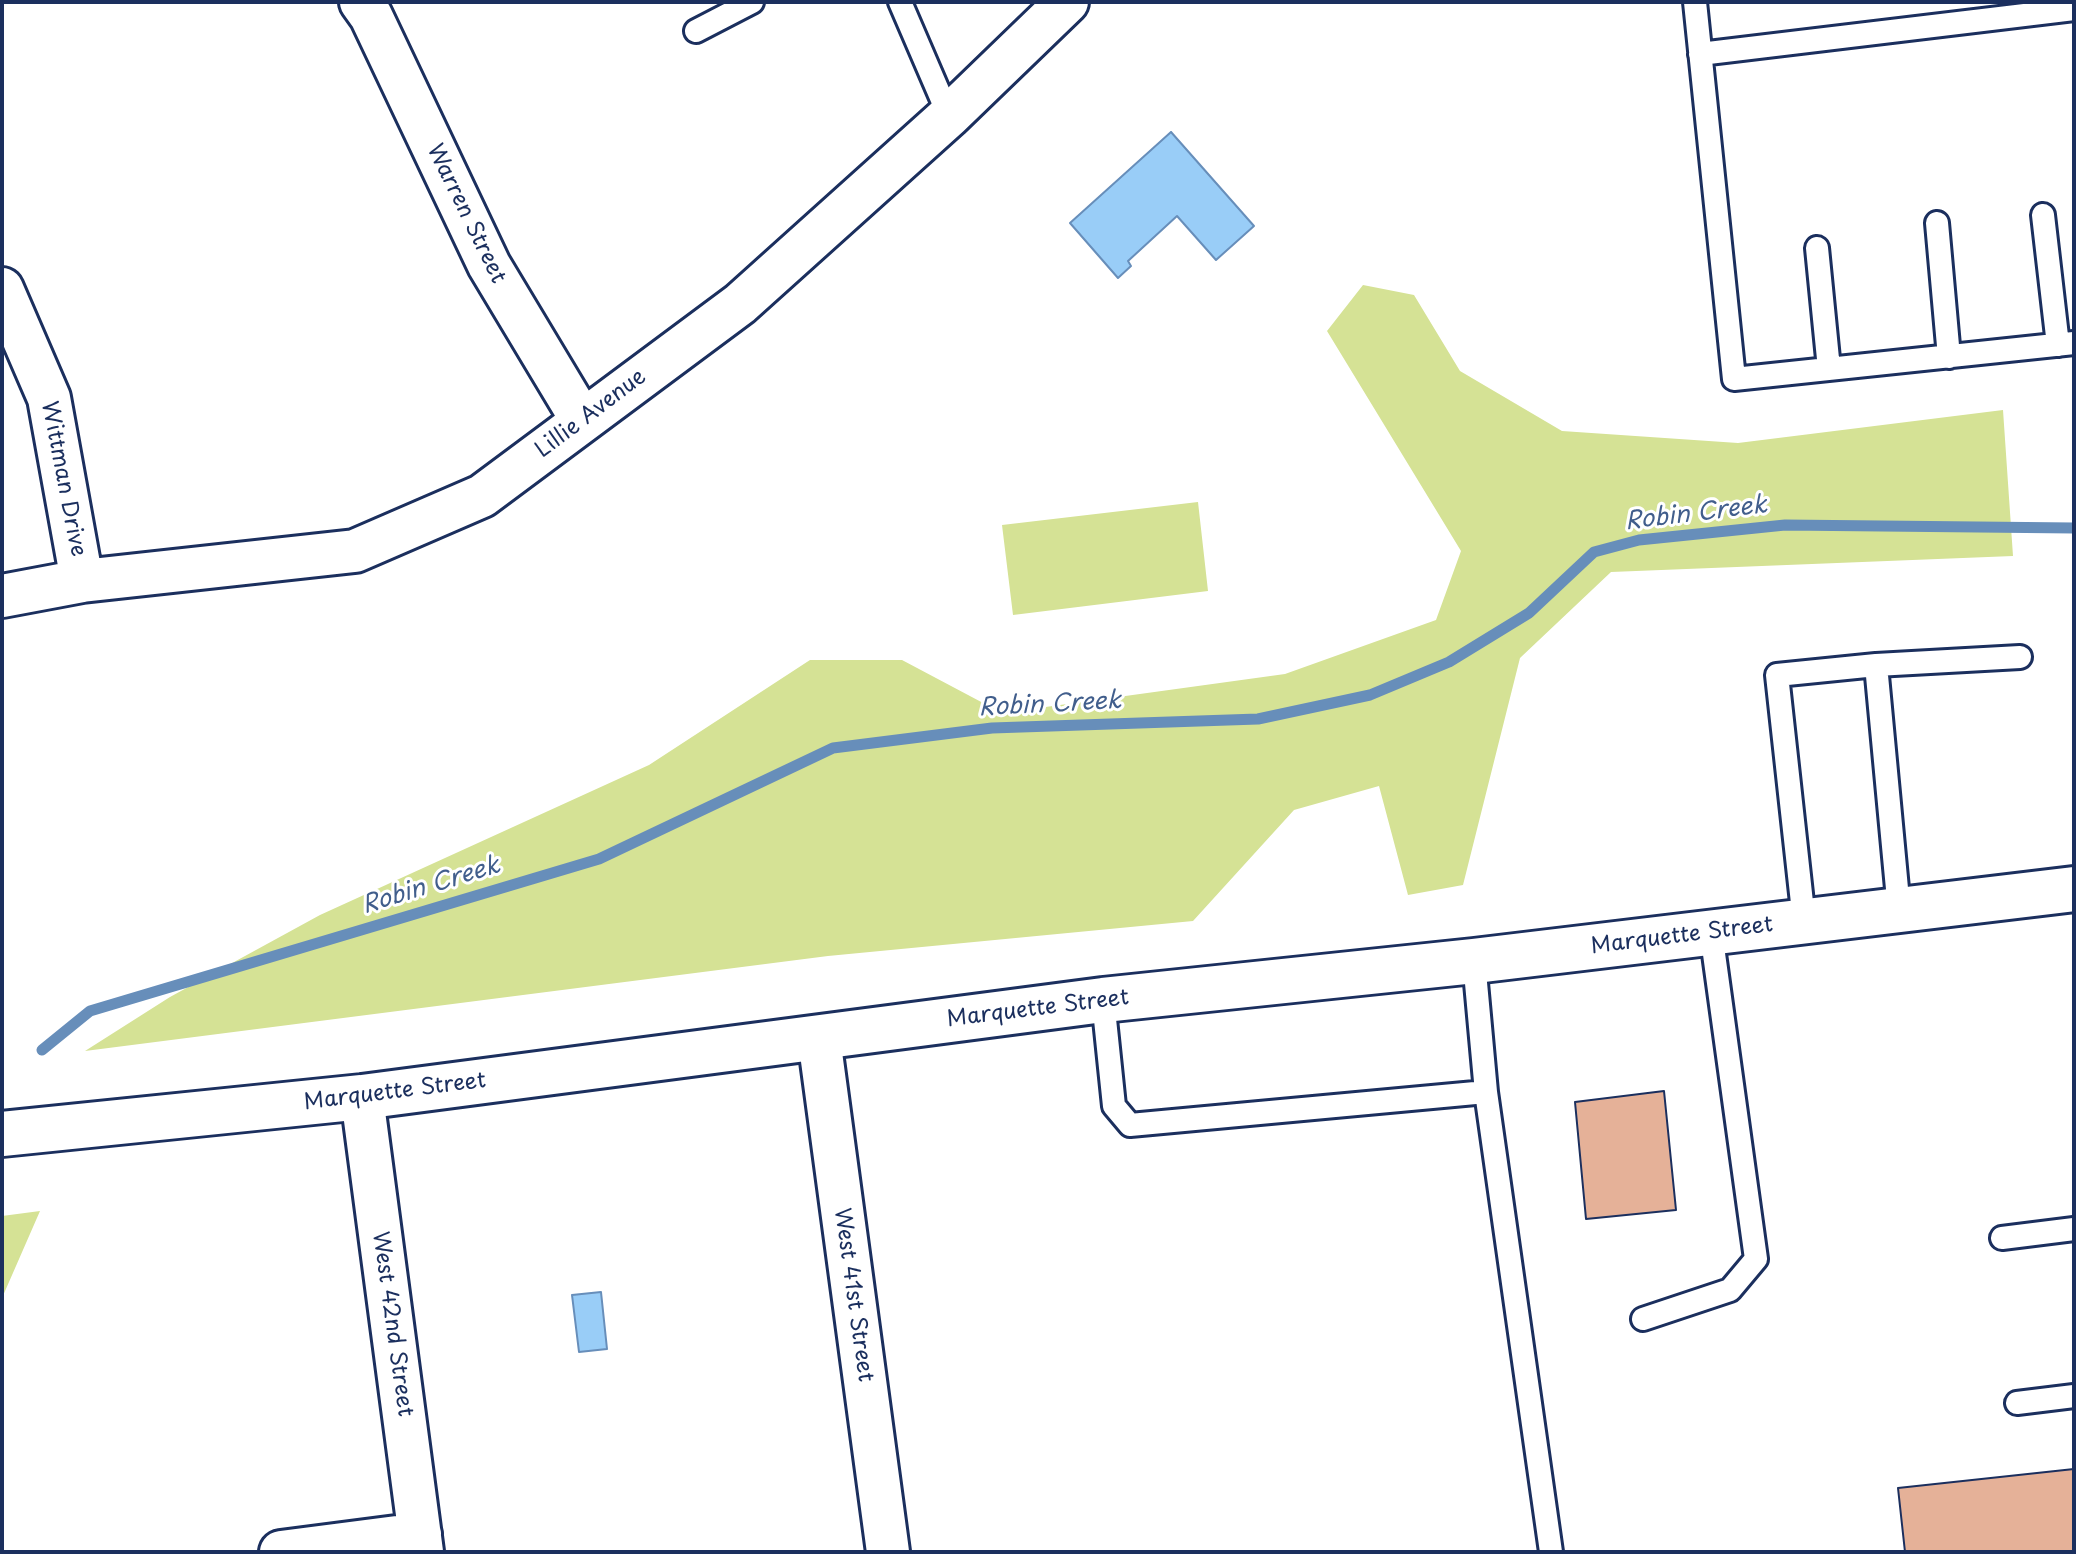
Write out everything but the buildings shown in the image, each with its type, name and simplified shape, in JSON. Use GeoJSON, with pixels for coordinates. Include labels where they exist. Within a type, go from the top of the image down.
{"type":"FeatureCollection","features":[{"type":"Feature","properties":{"kind":"street","name":"Warren Street"},"geometry":{"type":"LineString","coordinates":[[361,2],[371,16],[489,265],[582,420]]}},
{"type":"Feature","properties":{"kind":"street","name":"Lillie Avenue"},"geometry":{"type":"LineString","coordinates":[[2,596],[82,581],[355,551],[482,496],[740,304],[949,116],[1067,2]]}},
{"type":"Feature","properties":{"kind":"street","name":"Wittman Drive"},"geometry":{"type":"LineString","coordinates":[[2,289],[49,398],[82,581]]}},
{"type":"Feature","properties":{"kind":"street","name":"Marquette Street"},"geometry":{"type":"LineString","coordinates":[[2,1134],[362,1097],[1103,1000],[1474,961],[2074,889]]}},
{"type":"Feature","properties":{"kind":"street","name":"West 41st Street"},"geometry":{"type":"LineString","coordinates":[[819,1038],[888,1552]]}},
{"type":"Feature","properties":{"kind":"street","name":"West 42nd Street"},"geometry":{"type":"LineString","coordinates":[[362,1097],[421,1543]]}},
{"type":"Feature","properties":{"kind":"street"},"geometry":{"type":"LineString","coordinates":[[281,1552],[421,1543]]}},
{"type":"Feature","properties":{"kind":"lane"},"geometry":{"type":"LineString","coordinates":[[696,31],[752,2]]}},
{"type":"Feature","properties":{"kind":"lane"},"geometry":{"type":"LineString","coordinates":[[900,2],[949,116]]}},
{"type":"Feature","properties":{"kind":"lane"},"geometry":{"type":"LineString","coordinates":[[1695,2],[1734,379],[2066,344],[2043,215]]}},
{"type":"Feature","properties":{"kind":"lane"},"geometry":{"type":"LineString","coordinates":[[1700,54],[2074,9]]}},
{"type":"Feature","properties":{"kind":"lane"},"geometry":{"type":"LineString","coordinates":[[1937,223],[1949,357]]}},
{"type":"Feature","properties":{"kind":"lane"},"geometry":{"type":"LineString","coordinates":[[1817,248],[1829,369]]}},
{"type":"Feature","properties":{"kind":"lane"},"geometry":{"type":"LineString","coordinates":[[1804,921],[1777,675],[1876,665],[2020,657]]}},
{"type":"Feature","properties":{"kind":"lane"},"geometry":{"type":"LineString","coordinates":[[1876,665],[1899,910]]}},
{"type":"Feature","properties":{"kind":"lane"},"geometry":{"type":"LineString","coordinates":[[1643,1319],[1730,1290],[1756,1259],[1711,932]]}},
{"type":"Feature","properties":{"kind":"lane"},"geometry":{"type":"LineString","coordinates":[[1474,961],[1486,1092],[1551,1552]]}},
{"type":"Feature","properties":{"kind":"lane"},"geometry":{"type":"LineString","coordinates":[[1103,1000],[1114,1106],[1130,1125],[1486,1092]]}},
{"type":"Feature","properties":{"kind":"lane"},"geometry":{"type":"LineString","coordinates":[[2002,1238],[2074,1229]]}},
{"type":"Feature","properties":{"kind":"lane"},"geometry":{"type":"LineString","coordinates":[[2017,1403],[2074,1396]]}},
{"type":"Feature","properties":{"kind":"green space"},"geometry":{"type":"Polygon","coordinates":[[[1363,285],[1414,295],[1460,371],[1562,431],[1738,443],[2003,410],[2013,556],[1611,572],[1520,658],[1463,885],[1408,895],[1379,786],[1294,810],[1193,921],[828,956],[85,1051],[170,997],[320,915],[649,765],[810,660],[902,660],[1002,713],[1285,674],[1436,620],[1461,551],[1327,331],[1363,285]]]}},
{"type":"Feature","properties":{"kind":"green space"},"geometry":{"type":"Polygon","coordinates":[[[1198,502],[1208,591],[1013,615],[1002,525],[1198,502]]]}},
{"type":"Feature","properties":{"kind":"green space"},"geometry":{"type":"Polygon","coordinates":[[[40,1211],[2,1298],[2,1216],[40,1211]]]}},
{"type":"Feature","properties":{"kind":"water"},"geometry":{"type":"Polygon","coordinates":[[[1171,132],[1254,226],[1216,260],[1177,216],[1128,261],[1131,266],[1118,278],[1070,223],[1171,132]]]}},
{"type":"Feature","properties":{"kind":"water"},"geometry":{"type":"Polygon","coordinates":[[[601,1292],[607,1349],[579,1352],[572,1295],[601,1292]]]}},
{"type":"Feature","properties":{"kind":"waterway","name":"Robin Creek"},"geometry":{"type":"LineString","coordinates":[[42,1050],[90,1011],[599,859],[833,748],[992,728],[1258,719],[1370,695],[1449,662],[1529,613],[1594,552],[1639,540],[1785,525],[2074,528]]}}]}
